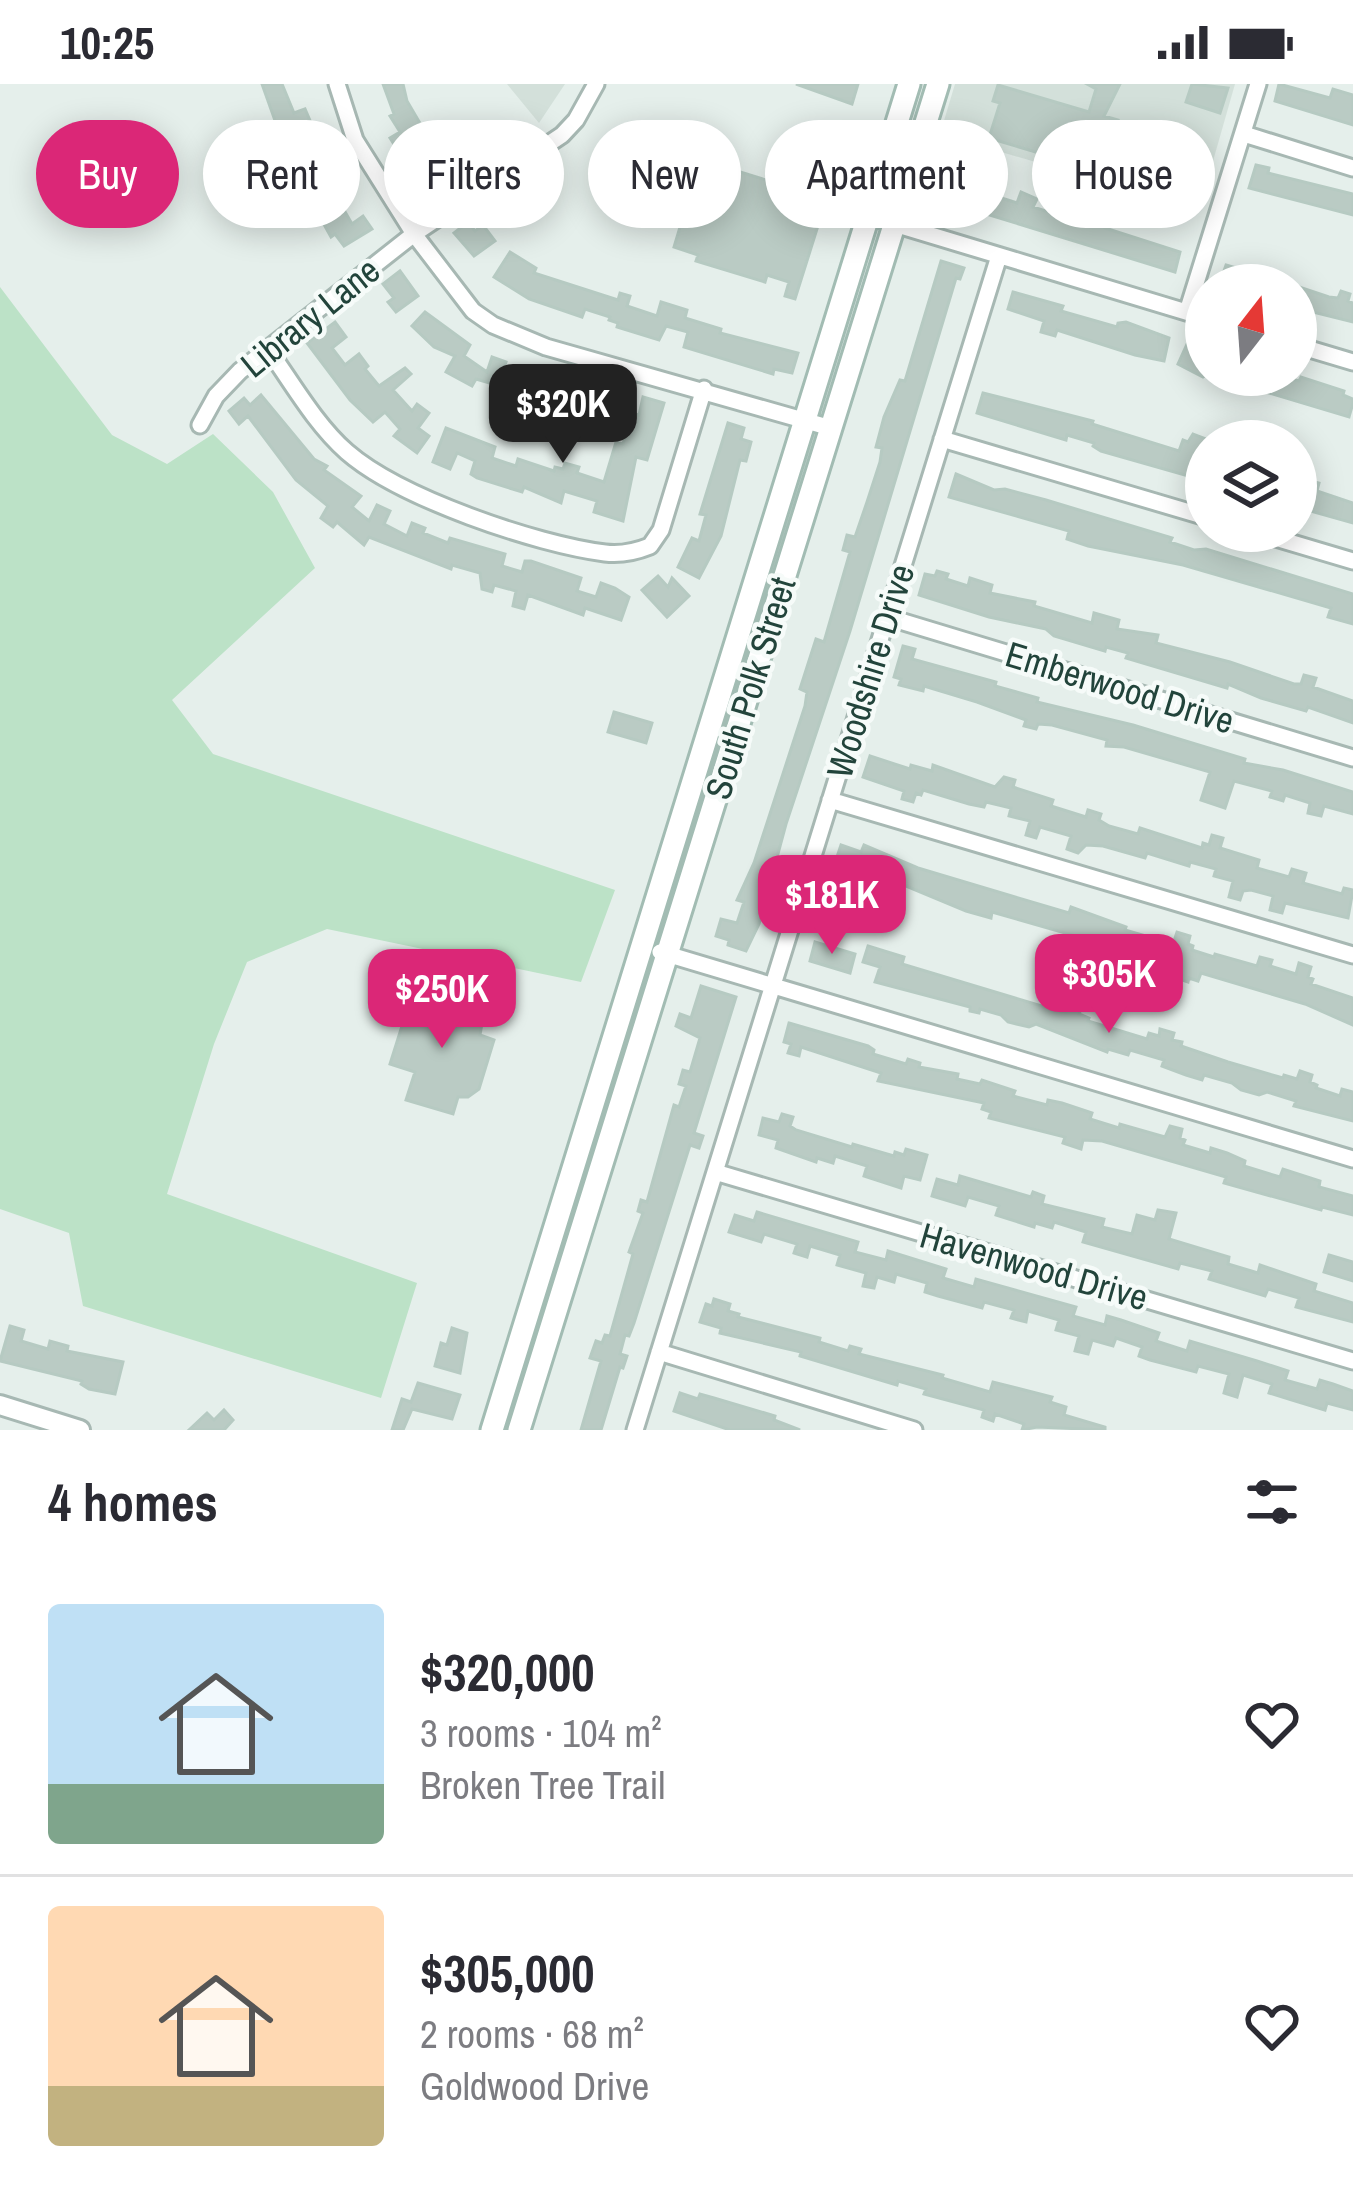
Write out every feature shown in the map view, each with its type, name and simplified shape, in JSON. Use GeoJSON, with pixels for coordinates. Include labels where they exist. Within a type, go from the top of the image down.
{"type":"FeatureCollection","features":[{"type":"Feature","properties":{"kind":"main road","name":"South Polk Street"},"geometry":{"type":"LineString","coordinates":[[898,120],[909,84]]}},
{"type":"Feature","properties":{"kind":"main road","name":"South Polk Street"},"geometry":{"type":"LineString","coordinates":[[927,120],[938,84]]}},
{"type":"Feature","properties":{"kind":"main road","name":"South Polk Street"},"geometry":{"type":"LineString","coordinates":[[492,1430],[864,228]]}},
{"type":"Feature","properties":{"kind":"main road","name":"South Polk Street"},"geometry":{"type":"LineString","coordinates":[[520,1430],[894,228]]}},
{"type":"Feature","properties":{"kind":"main road"},"geometry":{"type":"LineString","coordinates":[[715,710],[741,718]]}},
{"type":"Feature","properties":{"kind":"main road"},"geometry":{"type":"LineString","coordinates":[[519,1341],[544,1350]]}},
{"type":"Feature","properties":{"kind":"street"},"geometry":{"type":"LineString","coordinates":[[337,84],[356,140],[414,234],[473,311],[493,325],[546,347],[831,428]]}},
{"type":"Feature","properties":{"kind":"street","name":"Library Lane"},"geometry":{"type":"LineString","coordinates":[[200,425],[216,396],[268,349],[414,234],[562,135],[596,84]]}},
{"type":"Feature","properties":{"kind":"street"},"geometry":{"type":"LineString","coordinates":[[1202,264],[1258,84]]}},
{"type":"Feature","properties":{"kind":"street"},"geometry":{"type":"LineString","coordinates":[[1244,134],[1353,168]]}},
{"type":"Feature","properties":{"kind":"street"},"geometry":{"type":"LineString","coordinates":[[908,228],[1185,312]]}},
{"type":"Feature","properties":{"kind":"street","name":"Woodshire Drive"},"geometry":{"type":"LineString","coordinates":[[634,1430],[999,256]]}},
{"type":"Feature","properties":{"kind":"street"},"geometry":{"type":"LineString","coordinates":[[268,349],[343,448],[393,485],[506,527],[608,554],[650,546],[661,530],[704,389]]}},
{"type":"Feature","properties":{"kind":"street"},"geometry":{"type":"LineString","coordinates":[[1317,351],[1353,362]]}},
{"type":"Feature","properties":{"kind":"street"},"geometry":{"type":"LineString","coordinates":[[942,439],[1185,511]]}},
{"type":"Feature","properties":{"kind":"street"},"geometry":{"type":"LineString","coordinates":[[1317,550],[1353,561]]}},
{"type":"Feature","properties":{"kind":"street","name":"Emberwood Drive"},"geometry":{"type":"LineString","coordinates":[[887,617],[1353,758]]}},
{"type":"Feature","properties":{"kind":"street"},"geometry":{"type":"LineString","coordinates":[[830,800],[1353,955]]}},
{"type":"Feature","properties":{"kind":"street"},"geometry":{"type":"LineString","coordinates":[[642,947],[1353,1159]]}},
{"type":"Feature","properties":{"kind":"street","name":"Havenwood Drive"},"geometry":{"type":"LineString","coordinates":[[715,1172],[1353,1360]]}},
{"type":"Feature","properties":{"kind":"street"},"geometry":{"type":"LineString","coordinates":[[659,1352],[914,1430]]}},
{"type":"Feature","properties":{"kind":"street"},"geometry":{"type":"LineString","coordinates":[[0,1406],[80,1430]]}},
{"type":"Feature","properties":{"kind":"shaded area"},"geometry":{"type":"Polygon","coordinates":[[[507,84],[565,84],[537,120],[507,84]]]}},
{"type":"Feature","properties":{"kind":"shaded area"},"geometry":{"type":"Polygon","coordinates":[[[955,84],[1235,84],[1215,154],[1215,120],[1032,120],[1032,161],[1008,154],[1008,120],[944,120],[955,84]]]}},
{"type":"Feature","properties":{"kind":"green space"},"geometry":{"type":"Polygon","coordinates":[[[0,287],[112,435],[167,464],[213,434],[273,492],[315,568],[172,700],[213,754],[615,890],[581,982],[327,929],[247,962],[214,1044],[167,1194],[417,1283],[381,1398],[83,1306],[69,1233],[0,1209],[0,287]]]}},
{"type":"Feature","properties":{"kind":"building"},"geometry":{"type":"Polygon","coordinates":[[[262,84],[282,84],[294,113],[305,109],[310,120],[275,120],[262,84]]]}},
{"type":"Feature","properties":{"kind":"building"},"geometry":{"type":"Polygon","coordinates":[[[383,84],[403,84],[418,120],[392,120],[383,84]]]}},
{"type":"Feature","properties":{"kind":"building"},"geometry":{"type":"Polygon","coordinates":[[[796,84],[858,84],[852,104],[796,84]]]}},
{"type":"Feature","properties":{"kind":"building"},"geometry":{"type":"Polygon","coordinates":[[[1087,84],[1120,84],[1104,116],[1118,120],[1032,120],[1032,151],[1008,144],[1008,120],[995,120],[1000,103],[993,101],[998,85],[1089,112],[1096,89],[1087,84]]]}},
{"type":"Feature","properties":{"kind":"building"},"geometry":{"type":"Polygon","coordinates":[[[1192,84],[1228,88],[1220,113],[1186,102],[1192,84]]]}},
{"type":"Feature","properties":{"kind":"building"},"geometry":{"type":"Polygon","coordinates":[[[1279,84],[1330,98],[1333,89],[1353,95],[1353,125],[1275,101],[1279,84]]]}},
{"type":"Feature","properties":{"kind":"building"},"geometry":{"type":"Polygon","coordinates":[[[1256,165],[1269,168],[1268,173],[1353,194],[1353,215],[1249,188],[1256,165]]]}},
{"type":"Feature","properties":{"kind":"building"},"geometry":{"type":"Polygon","coordinates":[[[741,172],[765,180],[765,228],[817,228],[795,299],[785,296],[789,282],[767,275],[765,282],[696,261],[698,255],[674,247],[680,228],[741,228],[741,172]]]}},
{"type":"Feature","properties":{"kind":"building"},"geometry":{"type":"Polygon","coordinates":[[[1021,192],[1032,197],[1032,228],[1105,228],[1180,252],[1175,272],[1008,221],[1008,200],[1017,203],[1021,192]]]}},
{"type":"Feature","properties":{"kind":"building"},"geometry":{"type":"Polygon","coordinates":[[[363,216],[372,229],[344,246],[335,234],[331,237],[326,228],[360,228],[363,216]]]}},
{"type":"Feature","properties":{"kind":"building"},"geometry":{"type":"Polygon","coordinates":[[[460,228],[485,228],[495,241],[474,256],[454,233],[460,228]]]}},
{"type":"Feature","properties":{"kind":"building"},"geometry":{"type":"Polygon","coordinates":[[[510,252],[536,268],[534,273],[618,300],[620,293],[630,296],[627,306],[657,316],[661,302],[687,310],[685,318],[721,329],[720,333],[798,353],[792,373],[774,369],[773,374],[684,347],[688,332],[666,326],[659,340],[617,327],[610,317],[585,309],[582,317],[529,299],[494,277],[510,252]]]}},
{"type":"Feature","properties":{"kind":"building"},"geometry":{"type":"Polygon","coordinates":[[[941,261],[964,268],[960,279],[956,278],[759,924],[746,951],[716,936],[721,919],[737,923],[744,902],[737,900],[754,863],[805,706],[807,692],[800,689],[816,639],[824,642],[850,552],[843,550],[847,535],[855,537],[880,462],[882,448],[876,447],[884,417],[900,380],[905,381],[941,261]]]}},
{"type":"Feature","properties":{"kind":"building"},"geometry":{"type":"Polygon","coordinates":[[[400,271],[418,296],[396,312],[388,302],[394,298],[383,284],[400,271]]]}},
{"type":"Feature","properties":{"kind":"building"},"geometry":{"type":"Polygon","coordinates":[[[1341,291],[1350,294],[1353,322],[1317,313],[1317,293],[1338,298],[1341,291]]]}},
{"type":"Feature","properties":{"kind":"building"},"geometry":{"type":"Polygon","coordinates":[[[1013,292],[1063,306],[1061,311],[1117,327],[1126,322],[1169,338],[1164,361],[1057,330],[1055,336],[1041,332],[1044,321],[1008,309],[1013,292]]]}},
{"type":"Feature","properties":{"kind":"building"},"geometry":{"type":"Polygon","coordinates":[[[425,312],[470,345],[464,356],[487,372],[492,357],[506,362],[504,368],[528,376],[531,369],[597,393],[591,413],[476,379],[472,386],[446,372],[455,356],[434,347],[412,326],[425,312]]]}},
{"type":"Feature","properties":{"kind":"building"},"geometry":{"type":"Polygon","coordinates":[[[335,322],[346,337],[332,348],[345,365],[359,354],[379,386],[405,368],[411,374],[393,390],[412,411],[417,404],[429,413],[418,428],[429,436],[417,453],[394,436],[400,429],[385,412],[373,422],[350,400],[307,343],[335,322]]]}},
{"type":"Feature","properties":{"kind":"building"},"geometry":{"type":"Polygon","coordinates":[[[1317,382],[1353,399],[1349,417],[1279,396],[1317,396],[1317,382]]]}},
{"type":"Feature","properties":{"kind":"building"},"geometry":{"type":"Polygon","coordinates":[[[983,393],[1093,421],[1179,451],[1183,440],[1185,475],[1101,451],[1094,443],[1067,435],[1066,440],[977,413],[983,393]]]}},
{"type":"Feature","properties":{"kind":"building"},"geometry":{"type":"Polygon","coordinates":[[[261,395],[314,459],[327,466],[324,470],[361,496],[352,507],[369,521],[377,505],[390,511],[384,524],[407,536],[412,523],[448,543],[450,538],[505,554],[502,566],[522,572],[525,561],[531,561],[581,578],[577,591],[596,597],[601,583],[615,588],[629,597],[621,620],[585,608],[583,615],[528,595],[524,609],[513,606],[516,591],[494,585],[492,592],[482,589],[480,573],[452,565],[451,569],[369,537],[364,545],[337,522],[333,527],[321,518],[328,506],[296,480],[248,416],[239,424],[229,411],[244,398],[250,405],[261,395]]]}},
{"type":"Feature","properties":{"kind":"building"},"geometry":{"type":"Polygon","coordinates":[[[643,397],[664,403],[647,460],[636,457],[623,521],[594,512],[597,501],[564,491],[561,503],[524,487],[522,492],[477,478],[471,474],[475,461],[457,453],[450,469],[433,462],[446,428],[495,447],[492,458],[516,466],[518,459],[554,471],[555,467],[563,469],[565,463],[579,467],[577,473],[604,482],[616,442],[623,444],[632,413],[639,415],[643,397]]]}},
{"type":"Feature","properties":{"kind":"building"},"geometry":{"type":"Polygon","coordinates":[[[728,423],[744,428],[741,439],[751,442],[746,461],[740,460],[721,536],[699,578],[678,567],[692,538],[699,541],[706,515],[700,514],[728,423]]]}},
{"type":"Feature","properties":{"kind":"building"},"geometry":{"type":"Polygon","coordinates":[[[956,474],[994,490],[1046,500],[1172,538],[1170,542],[1185,547],[1185,552],[1216,552],[1353,594],[1353,624],[1328,617],[1331,608],[1183,565],[1088,546],[1067,539],[1069,531],[949,497],[956,474]]]}},
{"type":"Feature","properties":{"kind":"building"},"geometry":{"type":"Polygon","coordinates":[[[1317,491],[1353,503],[1353,523],[1317,513],[1317,491]]]}},
{"type":"Feature","properties":{"kind":"building"},"geometry":{"type":"Polygon","coordinates":[[[937,571],[948,574],[946,579],[968,586],[970,578],[992,585],[990,593],[1035,602],[1034,606],[1092,623],[1094,613],[1119,620],[1117,629],[1158,635],[1156,643],[1294,684],[1301,684],[1304,675],[1316,678],[1313,687],[1353,701],[1353,723],[919,595],[925,574],[935,576],[937,571]]]}},
{"type":"Feature","properties":{"kind":"building"},"geometry":{"type":"Polygon","coordinates":[[[658,576],[668,587],[672,578],[689,596],[667,617],[642,590],[658,576]]]}},
{"type":"Feature","properties":{"kind":"building"},"geometry":{"type":"Polygon","coordinates":[[[903,646],[915,649],[912,659],[996,682],[995,686],[1038,698],[1037,702],[1133,725],[1245,759],[1244,763],[1353,792],[1353,814],[1324,806],[1321,816],[1308,813],[1310,803],[1285,795],[1283,801],[1270,797],[1272,791],[1234,781],[1225,808],[1201,800],[1210,772],[1106,746],[1107,740],[1052,725],[1024,726],[1026,720],[977,702],[924,686],[923,691],[899,685],[901,679],[894,677],[903,646]]]}},
{"type":"Feature","properties":{"kind":"building"},"geometry":{"type":"Polygon","coordinates":[[[614,712],[652,723],[646,743],[608,732],[614,712]]]}},
{"type":"Feature","properties":{"kind":"building"},"geometry":{"type":"Polygon","coordinates":[[[870,756],[910,769],[911,765],[932,771],[933,765],[995,787],[1004,777],[1015,780],[1013,787],[1053,800],[1051,806],[1086,817],[1088,810],[1101,814],[1099,820],[1109,826],[1138,834],[1140,828],[1202,848],[1203,843],[1209,845],[1212,835],[1223,838],[1220,848],[1259,860],[1257,868],[1289,877],[1292,869],[1306,873],[1303,883],[1342,894],[1344,888],[1353,890],[1348,918],[1285,903],[1282,913],[1270,910],[1273,896],[1251,890],[1243,891],[1240,900],[1229,897],[1233,881],[1214,876],[1216,869],[1190,862],[1189,866],[1147,853],[1145,858],[1103,846],[1086,845],[1078,853],[1067,849],[1071,836],[1040,827],[1036,838],[1026,835],[1030,821],[1009,816],[1011,808],[986,802],[984,807],[969,804],[923,790],[913,802],[902,799],[904,791],[863,777],[870,756]]]}},
{"type":"Feature","properties":{"kind":"building"},"geometry":{"type":"Polygon","coordinates":[[[841,845],[861,852],[864,845],[918,868],[1069,913],[1071,907],[1173,944],[1177,932],[1190,936],[1192,950],[1214,957],[1257,966],[1260,957],[1272,960],[1270,966],[1296,974],[1299,963],[1311,967],[1311,984],[1353,998],[1353,1025],[1305,1004],[1201,973],[1198,981],[1189,978],[1188,982],[1174,977],[1177,970],[1127,956],[1128,951],[992,912],[991,918],[966,911],[894,881],[834,866],[841,845]]]}},
{"type":"Feature","properties":{"kind":"building"},"geometry":{"type":"Polygon","coordinates":[[[815,942],[855,954],[850,973],[810,961],[815,942]]]}},
{"type":"Feature","properties":{"kind":"building"},"geometry":{"type":"Polygon","coordinates":[[[868,946],[904,957],[902,964],[1055,1010],[1066,1012],[1070,1003],[1082,1007],[1079,1014],[1088,1021],[1147,1039],[1149,1033],[1159,1036],[1160,1029],[1174,1033],[1172,1040],[1182,1042],[1181,1046],[1228,1062],[1283,1078],[1297,1079],[1300,1071],[1312,1075],[1310,1082],[1316,1088],[1340,1096],[1342,1089],[1353,1092],[1353,1121],[1294,1106],[1296,1101],[1267,1092],[1259,1095],[1204,1075],[1202,1080],[1186,1075],[1162,1066],[1164,1060],[1130,1050],[1128,1055],[1107,1052],[1036,1024],[1008,1022],[1001,1015],[970,1011],[970,1007],[875,982],[880,967],[863,962],[868,946]]]}},
{"type":"Feature","properties":{"kind":"building"},"geometry":{"type":"Polygon","coordinates":[[[701,986],[736,997],[694,1133],[703,1136],[699,1148],[690,1145],[634,1323],[629,1336],[625,1335],[620,1354],[627,1356],[601,1430],[581,1430],[601,1361],[590,1358],[596,1341],[602,1343],[605,1335],[610,1336],[643,1213],[638,1211],[641,1200],[647,1202],[674,1105],[679,1107],[686,1086],[679,1084],[683,1070],[690,1072],[700,1038],[676,1026],[680,1014],[691,1018],[701,986]]]}},
{"type":"Feature","properties":{"kind":"building"},"geometry":{"type":"Polygon","coordinates":[[[413,991],[473,1009],[476,997],[486,1000],[480,1035],[494,1040],[479,1089],[458,1097],[453,1114],[406,1100],[415,1072],[390,1064],[413,991]]]}},
{"type":"Feature","properties":{"kind":"building"},"geometry":{"type":"Polygon","coordinates":[[[789,1023],[868,1046],[873,1054],[906,1064],[908,1059],[920,1063],[919,1067],[958,1074],[957,1079],[980,1084],[982,1080],[1015,1091],[1013,1096],[1047,1105],[1048,1100],[1062,1103],[1119,1128],[1120,1124],[1165,1137],[1170,1126],[1182,1129],[1183,1145],[1227,1153],[1245,1161],[1244,1166],[1280,1177],[1283,1169],[1320,1181],[1319,1187],[1353,1196],[1353,1215],[1224,1183],[1226,1177],[1102,1141],[1083,1140],[1081,1149],[1063,1143],[1065,1137],[989,1118],[991,1112],[982,1109],[984,1103],[878,1081],[881,1073],[801,1047],[799,1056],[788,1053],[791,1044],[784,1042],[789,1023]]]}},
{"type":"Feature","properties":{"kind":"building"},"geometry":{"type":"Polygon","coordinates":[[[782,1114],[793,1117],[790,1126],[796,1130],[852,1147],[894,1156],[895,1152],[904,1155],[906,1149],[927,1155],[920,1180],[904,1176],[901,1188],[864,1176],[867,1166],[835,1156],[833,1163],[817,1158],[816,1162],[776,1148],[778,1140],[759,1135],[763,1118],[779,1122],[782,1114]]]}},
{"type":"Feature","properties":{"kind":"building"},"geometry":{"type":"Polygon","coordinates":[[[960,1176],[1031,1197],[1033,1192],[1044,1196],[1042,1204],[1104,1219],[1102,1227],[1132,1234],[1137,1215],[1155,1220],[1158,1210],[1176,1213],[1169,1239],[1229,1257],[1228,1264],[1258,1273],[1260,1265],[1316,1284],[1314,1291],[1353,1303],[1353,1322],[1296,1307],[1299,1298],[1268,1289],[1265,1296],[1209,1279],[1212,1271],[1180,1263],[1178,1269],[1083,1242],[1086,1232],[1054,1222],[1052,1228],[1035,1223],[1034,1227],[996,1215],[999,1206],[968,1197],[965,1206],[932,1196],[937,1179],[958,1185],[960,1176]]]}},
{"type":"Feature","properties":{"kind":"building"},"geometry":{"type":"Polygon","coordinates":[[[757,1212],[858,1242],[855,1252],[886,1260],[888,1251],[946,1269],[943,1278],[974,1287],[976,1279],[1076,1307],[1073,1316],[1105,1325],[1107,1316],[1121,1320],[1159,1333],[1156,1341],[1187,1351],[1190,1341],[1288,1371],[1285,1380],[1317,1389],[1320,1380],[1333,1384],[1353,1391],[1353,1410],[1327,1403],[1325,1410],[1269,1393],[1272,1384],[1243,1375],[1237,1397],[1224,1393],[1229,1374],[1198,1366],[1196,1372],[1150,1360],[1139,1356],[1142,1347],[1116,1338],[1113,1346],[1092,1340],[1088,1354],[1075,1351],[1079,1336],[1056,1330],[1059,1320],[1028,1311],[1026,1322],[1011,1318],[1014,1310],[984,1302],[982,1308],[938,1296],[925,1292],[927,1283],[896,1274],[894,1282],[877,1277],[874,1288],[863,1286],[866,1273],[837,1265],[840,1255],[810,1246],[807,1257],[794,1253],[797,1244],[764,1234],[761,1242],[729,1232],[735,1215],[754,1221],[757,1212]]]}},
{"type":"Feature","properties":{"kind":"building"},"geometry":{"type":"Polygon","coordinates":[[[1329,1255],[1353,1262],[1353,1281],[1324,1272],[1329,1255]]]}},
{"type":"Feature","properties":{"kind":"building"},"geometry":{"type":"Polygon","coordinates":[[[714,1299],[730,1304],[728,1311],[738,1317],[820,1338],[819,1342],[848,1351],[850,1346],[861,1349],[859,1354],[990,1392],[993,1382],[1052,1397],[1050,1402],[1066,1407],[1064,1415],[1105,1430],[1022,1430],[1024,1424],[995,1414],[993,1421],[982,1417],[984,1410],[924,1394],[926,1389],[898,1381],[897,1385],[800,1356],[801,1352],[720,1333],[721,1328],[700,1322],[706,1304],[712,1306],[714,1299]]]}},
{"type":"Feature","properties":{"kind":"building"},"geometry":{"type":"Polygon","coordinates":[[[10,1326],[24,1330],[21,1341],[48,1349],[50,1341],[68,1346],[67,1351],[123,1362],[115,1394],[0,1361],[10,1326]]]}},
{"type":"Feature","properties":{"kind":"building"},"geometry":{"type":"Polygon","coordinates":[[[452,1328],[467,1333],[460,1373],[435,1366],[441,1343],[447,1345],[452,1328]]]}},
{"type":"Feature","properties":{"kind":"building"},"geometry":{"type":"Polygon","coordinates":[[[418,1383],[460,1395],[452,1419],[412,1409],[403,1430],[392,1430],[402,1399],[411,1402],[418,1383]]]}},
{"type":"Feature","properties":{"kind":"building"},"geometry":{"type":"Polygon","coordinates":[[[680,1393],[698,1399],[700,1394],[775,1416],[774,1420],[800,1430],[730,1430],[674,1411],[680,1393]]]}},
{"type":"Feature","properties":{"kind":"building"},"geometry":{"type":"Polygon","coordinates":[[[224,1410],[233,1420],[224,1430],[189,1430],[207,1413],[214,1420],[224,1410]]]}}]}
